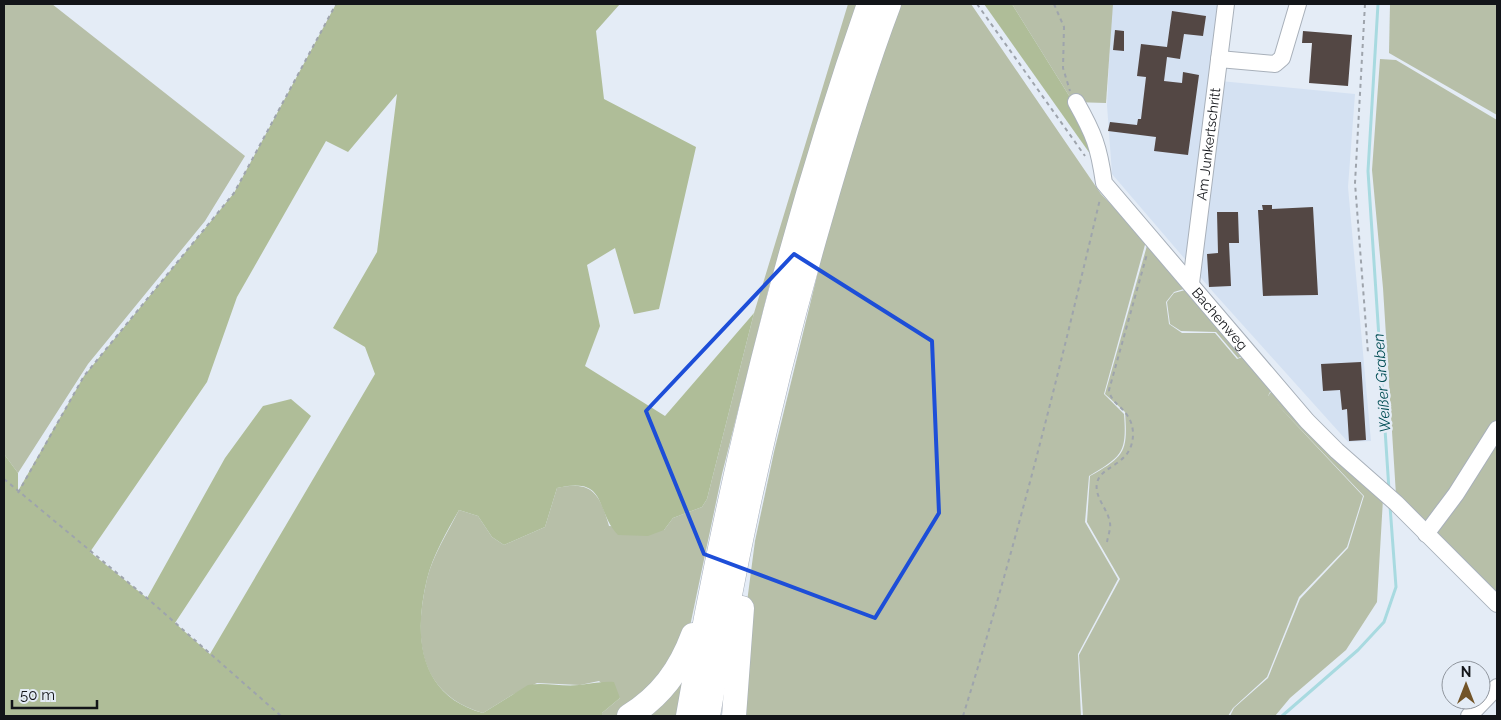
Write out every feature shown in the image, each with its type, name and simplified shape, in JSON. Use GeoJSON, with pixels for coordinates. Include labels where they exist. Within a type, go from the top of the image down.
{"type":"FeatureCollection","features":[{"type":"Feature","properties":{"kind":"highway"},"geometry":{"type":"LineString","coordinates":[[688,716],[709,602],[740,453],[777,305],[815,168],[869,4]]}},
{"type":"Feature","properties":{"kind":"highway"},"geometry":{"type":"LineString","coordinates":[[708,716],[745,525],[780,369],[809,257],[852,112],[889,4]]}},
{"type":"Feature","properties":{"kind":"highway"},"geometry":{"type":"LineString","coordinates":[[734,716],[740,619],[746,572],[745,525]]}},
{"type":"Feature","properties":{"kind":"highway"},"geometry":{"type":"LineString","coordinates":[[629,716],[650,702],[666,686],[687,653],[693,634],[709,602]]}},
{"type":"Feature","properties":{"kind":"street","name":"Am Junkertschritt"},"geometry":{"type":"LineString","coordinates":[[1191,283],[1226,4]]}},
{"type":"Feature","properties":{"kind":"street"},"geometry":{"type":"LineString","coordinates":[[1219,59],[1275,64],[1282,58],[1298,4]]}},
{"type":"Feature","properties":{"kind":"street"},"geometry":{"type":"LineString","coordinates":[[1076,102],[1093,132],[1100,154],[1104,183]]}},
{"type":"Feature","properties":{"kind":"street","name":"Bachenweg"},"geometry":{"type":"LineString","coordinates":[[1104,183],[1307,421],[1337,451],[1391,499],[1497,604]]}},
{"type":"Feature","properties":{"kind":"street"},"geometry":{"type":"LineString","coordinates":[[1426,534],[1456,494],[1497,429]]}},
{"type":"Feature","properties":{"kind":"street"},"geometry":{"type":"LineString","coordinates":[[1469,716],[1497,687]]}},
{"type":"Feature","properties":{"kind":"path"},"geometry":{"type":"LineString","coordinates":[[18,493],[84,376],[234,193],[336,4]]}},
{"type":"Feature","properties":{"kind":"path"},"geometry":{"type":"LineString","coordinates":[[977,4],[1088,161]]}},
{"type":"Feature","properties":{"kind":"path"},"geometry":{"type":"LineString","coordinates":[[1054,4],[1062,21],[1065,34],[1064,76],[1076,102]]}},
{"type":"Feature","properties":{"kind":"path"},"geometry":{"type":"LineString","coordinates":[[1365,4],[1355,183],[1368,353]]}},
{"type":"Feature","properties":{"kind":"path"},"geometry":{"type":"LineString","coordinates":[[963,716],[993,621],[1029,489],[1104,183]]}},
{"type":"Feature","properties":{"kind":"path"},"geometry":{"type":"LineString","coordinates":[[1107,542],[1111,524],[1097,493],[1097,482],[1102,473],[1119,464],[1128,452],[1133,433],[1129,415],[1110,397],[1109,390],[1146,256],[1154,240]]}},
{"type":"Feature","properties":{"kind":"path"},"geometry":{"type":"LineString","coordinates":[[4,479],[18,493],[147,598],[281,716]]}},
{"type":"Feature","properties":{"kind":"highlighted area"},"geometry":{"type":"Polygon","coordinates":[[[794,254],[932,341],[939,513],[875,618],[704,554],[646,411],[794,254]]]}},
{"type":"Feature","properties":{"kind":"shaded area"},"geometry":{"type":"Polygon","coordinates":[[[1112,4],[1219,4],[1210,80],[1355,94],[1348,187],[1371,441],[1348,442],[1214,293],[1112,174],[1107,105],[1112,4]]]}},
{"type":"Feature","properties":{"kind":"green space"},"geometry":{"type":"Polygon","coordinates":[[[4,4],[52,4],[245,156],[205,221],[88,364],[18,473],[4,454],[4,4]]]}},
{"type":"Feature","properties":{"kind":"green space"},"geometry":{"type":"Polygon","coordinates":[[[336,4],[620,4],[596,31],[604,99],[696,147],[659,309],[634,314],[615,248],[587,265],[600,326],[585,366],[665,416],[754,313],[707,499],[702,507],[673,518],[664,530],[648,536],[618,535],[593,491],[585,487],[574,486],[557,488],[545,527],[504,545],[492,537],[478,516],[459,510],[433,561],[427,579],[421,622],[422,642],[426,661],[433,678],[445,693],[462,705],[483,713],[528,685],[573,685],[614,682],[620,698],[602,713],[602,716],[4,716],[4,454],[18,473],[18,491],[84,376],[234,193],[336,4]],[[397,94],[348,152],[326,141],[237,297],[207,382],[90,552],[147,598],[225,458],[263,406],[291,399],[311,416],[175,623],[210,654],[375,374],[365,347],[333,328],[377,252],[397,94]]]}},
{"type":"Feature","properties":{"kind":"green space"},"geometry":{"type":"Polygon","coordinates":[[[848,4],[858,4],[771,279],[722,474],[689,631],[682,651],[621,716],[602,716],[602,713],[620,698],[599,681],[580,685],[537,683],[512,695],[483,713],[461,704],[445,692],[433,678],[425,661],[421,642],[423,601],[427,579],[437,552],[459,510],[478,516],[492,537],[504,545],[545,527],[557,488],[579,486],[593,492],[602,506],[609,526],[664,530],[673,518],[702,507],[707,499],[754,313],[848,4]]]}},
{"type":"Feature","properties":{"kind":"green space"},"geometry":{"type":"Polygon","coordinates":[[[900,4],[971,4],[1101,194],[1146,241],[1104,394],[1124,414],[1123,445],[1115,458],[1089,476],[1085,522],[1118,579],[1078,654],[1081,716],[738,716],[747,602],[755,541],[774,452],[826,239],[856,132],[900,4]]]}},
{"type":"Feature","properties":{"kind":"green space"},"geometry":{"type":"Polygon","coordinates":[[[984,4],[1012,4],[1073,102],[1098,165],[984,4]]]}},
{"type":"Feature","properties":{"kind":"green space"},"geometry":{"type":"Polygon","coordinates":[[[1012,4],[1113,4],[1106,103],[1073,102],[1012,4]]]}},
{"type":"Feature","properties":{"kind":"green space"},"geometry":{"type":"Polygon","coordinates":[[[1390,4],[1497,4],[1497,115],[1389,53],[1390,4]]]}},
{"type":"Feature","properties":{"kind":"green space"},"geometry":{"type":"Polygon","coordinates":[[[1380,59],[1396,60],[1497,120],[1497,419],[1427,523],[1396,495],[1383,288],[1372,170],[1380,59]]]}},
{"type":"Feature","properties":{"kind":"green space"},"geometry":{"type":"Polygon","coordinates":[[[1148,242],[1187,288],[1174,292],[1166,302],[1169,324],[1182,333],[1215,333],[1237,359],[1245,356],[1272,388],[1268,396],[1273,389],[1383,499],[1377,602],[1346,650],[1290,698],[1275,716],[1230,716],[1234,708],[1268,678],[1300,599],[1348,548],[1364,496],[1272,399],[1363,496],[1347,547],[1299,597],[1267,677],[1233,708],[1228,716],[1083,716],[1079,655],[1120,579],[1087,522],[1090,476],[1117,458],[1122,452],[1124,445],[1126,436],[1125,412],[1105,394],[1148,242]]]}},
{"type":"Feature","properties":{"kind":"green space"},"geometry":{"type":"Polygon","coordinates":[[[1189,289],[1244,355],[1238,358],[1216,332],[1181,331],[1170,324],[1167,302],[1174,293],[1189,289]]]}},
{"type":"Feature","properties":{"kind":"green space"},"geometry":{"type":"Polygon","coordinates":[[[1497,436],[1497,592],[1436,531],[1497,436]]]}},
{"type":"Feature","properties":{"kind":"green space"},"geometry":{"type":"Polygon","coordinates":[[[686,664],[678,716],[637,716],[686,664]]]}},
{"type":"Feature","properties":{"kind":"building"},"geometry":{"type":"Polygon","coordinates":[[[1172,11],[1206,16],[1203,36],[1184,34],[1180,59],[1167,57],[1164,81],[1182,83],[1183,72],[1199,75],[1188,155],[1154,151],[1156,137],[1108,131],[1110,122],[1137,125],[1138,119],[1141,119],[1146,77],[1137,76],[1141,44],[1167,47],[1172,11]]]}},
{"type":"Feature","properties":{"kind":"building"},"geometry":{"type":"Polygon","coordinates":[[[1115,30],[1124,31],[1124,51],[1113,50],[1115,30]]]}},
{"type":"Feature","properties":{"kind":"building"},"geometry":{"type":"Polygon","coordinates":[[[1303,31],[1352,35],[1348,86],[1309,83],[1312,43],[1302,43],[1303,31]]]}},
{"type":"Feature","properties":{"kind":"building"},"geometry":{"type":"Polygon","coordinates":[[[1262,205],[1272,205],[1272,209],[1313,207],[1318,295],[1263,296],[1258,210],[1263,210],[1262,205]]]}},
{"type":"Feature","properties":{"kind":"building"},"geometry":{"type":"Polygon","coordinates":[[[1217,212],[1238,212],[1239,243],[1229,243],[1231,286],[1209,287],[1207,254],[1218,253],[1217,212]]]}},
{"type":"Feature","properties":{"kind":"building"},"geometry":{"type":"Polygon","coordinates":[[[1361,362],[1366,440],[1349,441],[1347,409],[1342,410],[1340,390],[1323,391],[1321,364],[1361,362]]]}},
{"type":"Feature","properties":{"kind":"waterway","name":"Weißer Graben"},"geometry":{"type":"LineString","coordinates":[[1378,4],[1368,171],[1389,490]]}},
{"type":"Feature","properties":{"kind":"waterway","name":"Weißer Graben"},"geometry":{"type":"LineString","coordinates":[[1282,716],[1358,650],[1384,622],[1396,587],[1390,506]]}}]}
